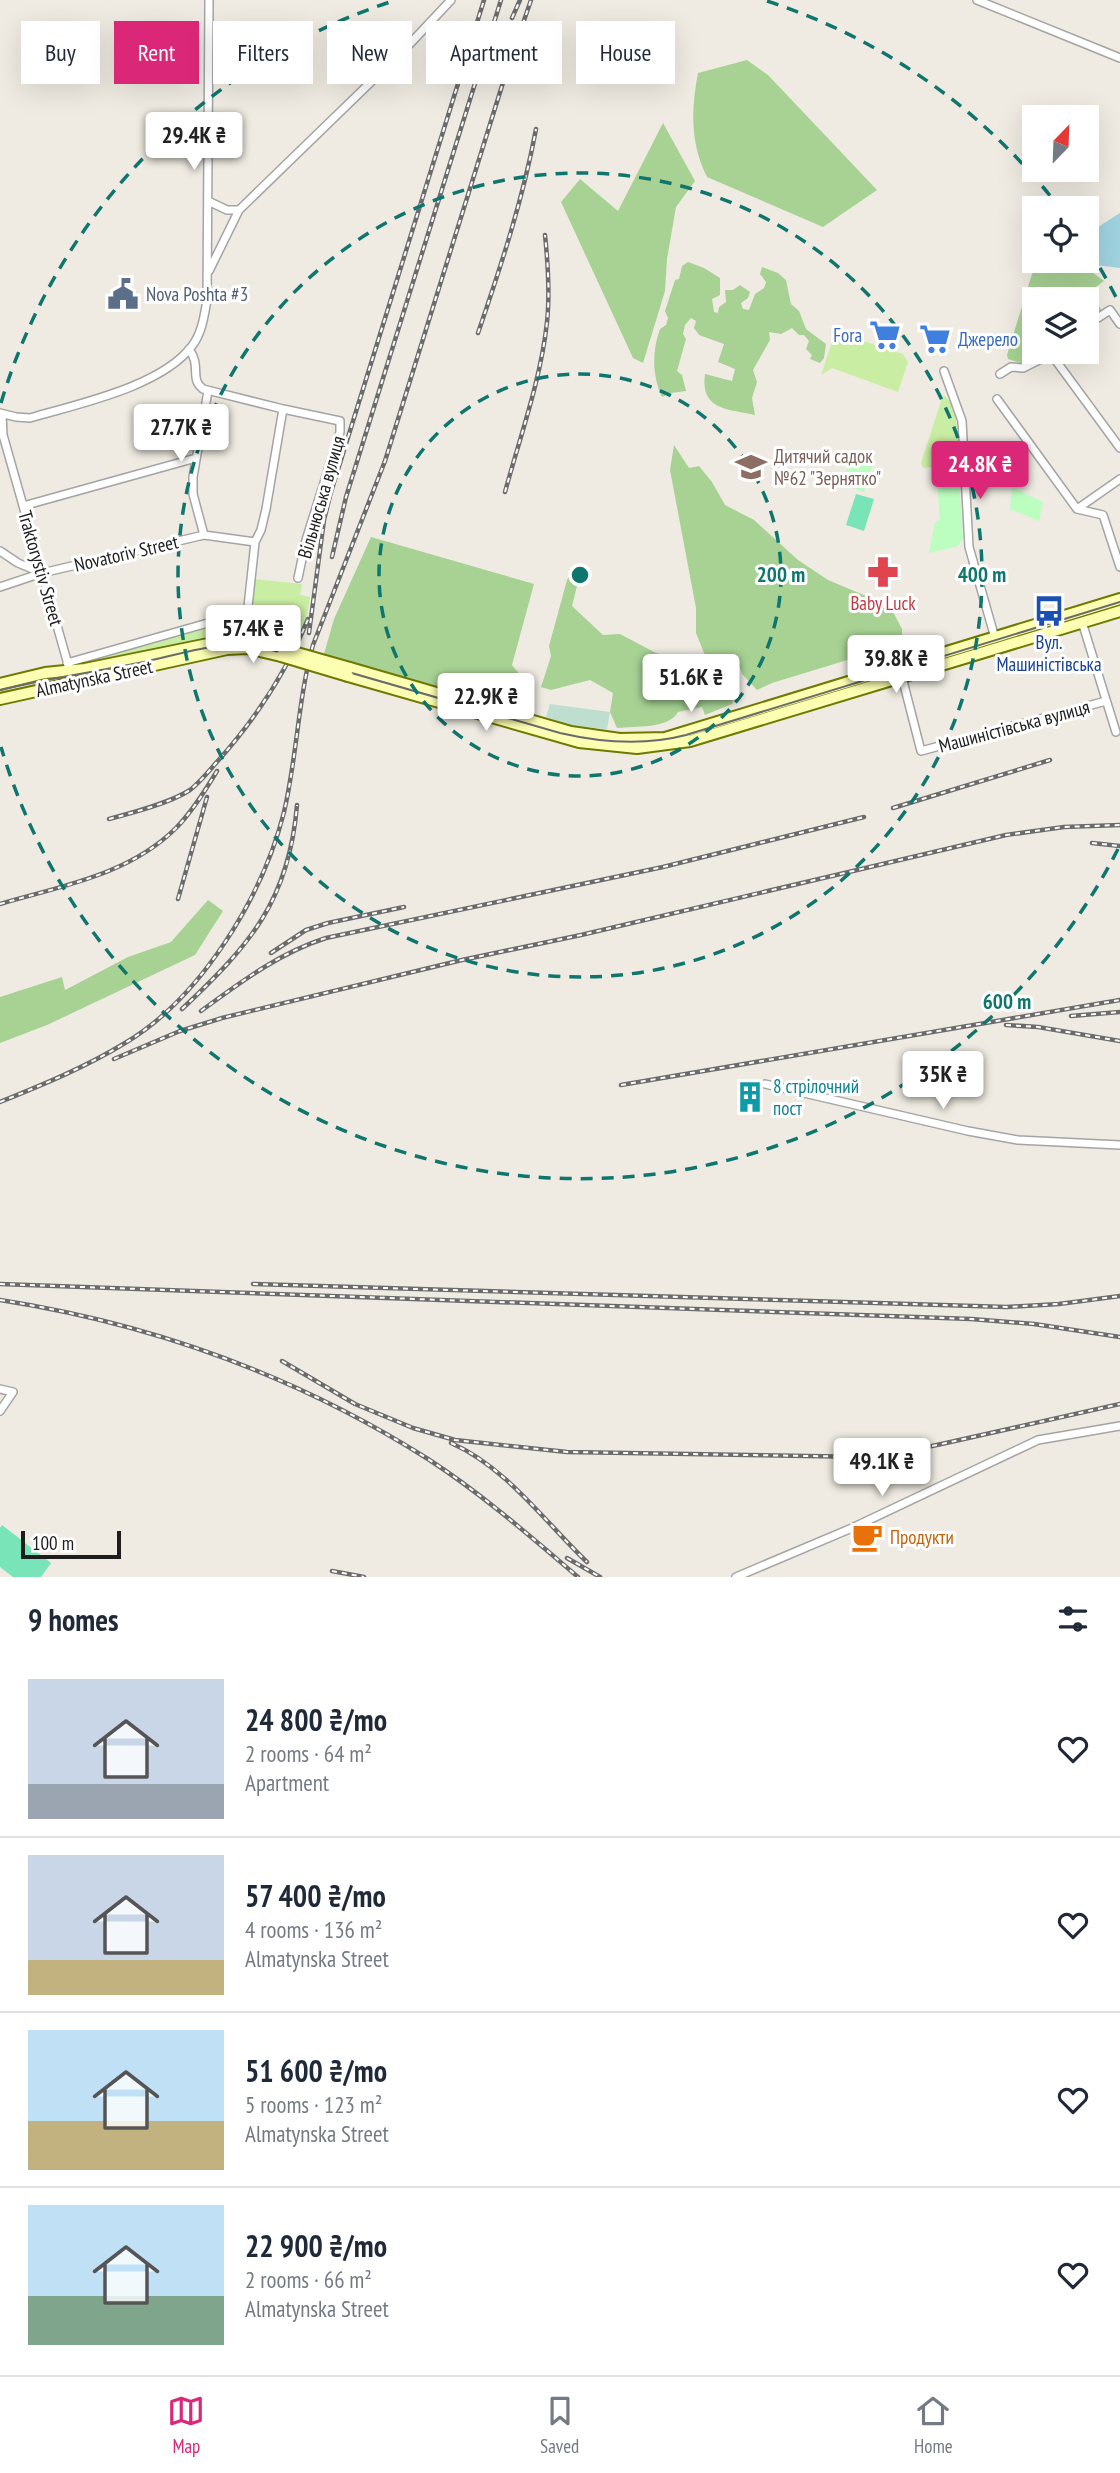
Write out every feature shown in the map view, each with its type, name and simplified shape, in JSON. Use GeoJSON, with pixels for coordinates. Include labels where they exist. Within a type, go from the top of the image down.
{"type":"FeatureCollection","features":[{"type":"Feature","properties":{"kind":"street"},"geometry":{"type":"LineString","coordinates":[[1,413],[30,418],[138,384],[157,375],[189,349],[204,320],[207,300],[209,0]]}},
{"type":"Feature","properties":{"kind":"street"},"geometry":{"type":"LineString","coordinates":[[207,275],[239,210],[399,55],[451,0]]}},
{"type":"Feature","properties":{"kind":"street"},"geometry":{"type":"LineString","coordinates":[[976,0],[1120,58]]}},
{"type":"Feature","properties":{"kind":"street"},"geometry":{"type":"LineString","coordinates":[[208,201],[226,210],[239,210]]}},
{"type":"Feature","properties":{"kind":"street"},"geometry":{"type":"LineString","coordinates":[[1099,317],[1110,310],[1120,324]]}},
{"type":"Feature","properties":{"kind":"street"},"geometry":{"type":"LineString","coordinates":[[189,349],[197,364],[195,378],[198,385],[208,391],[283,409],[266,509],[255,542]]}},
{"type":"Feature","properties":{"kind":"street"},"geometry":{"type":"LineString","coordinates":[[1000,374],[1011,367],[1023,368],[1030,364]]}},
{"type":"Feature","properties":{"kind":"street"},"geometry":{"type":"LineString","coordinates":[[1059,364],[1120,448]]}},
{"type":"Feature","properties":{"kind":"street"},"geometry":{"type":"LineString","coordinates":[[944,371],[962,421],[970,547],[995,638]]}},
{"type":"Feature","properties":{"kind":"street"},"geometry":{"type":"LineString","coordinates":[[204,535],[193,494],[196,458],[208,391]]}},
{"type":"Feature","properties":{"kind":"street"},"geometry":{"type":"LineString","coordinates":[[997,399],[1077,509],[1103,515],[1120,567]]}},
{"type":"Feature","properties":{"kind":"street","name":"Вільнюська вулиця"},"geometry":{"type":"LineString","coordinates":[[283,409],[336,418],[341,425],[306,540],[298,578]]}},
{"type":"Feature","properties":{"kind":"street","name":"Traktorystiv Street"},"geometry":{"type":"LineString","coordinates":[[1,413],[2,435],[70,672]]}},
{"type":"Feature","properties":{"kind":"street"},"geometry":{"type":"LineString","coordinates":[[23,506],[196,458]]}},
{"type":"Feature","properties":{"kind":"street"},"geometry":{"type":"LineString","coordinates":[[1077,509],[1120,479]]}},
{"type":"Feature","properties":{"kind":"street","name":"Novatoriv Street"},"geometry":{"type":"LineString","coordinates":[[0,587],[43,573],[204,535],[255,542]]}},
{"type":"Feature","properties":{"kind":"street","name":"Almatynska Street"},"geometry":{"type":"LineString","coordinates":[[0,699],[222,620],[247,616],[255,542]]}},
{"type":"Feature","properties":{"kind":"street"},"geometry":{"type":"LineString","coordinates":[[0,551],[18,563],[43,573]]}},
{"type":"Feature","properties":{"kind":"street","name":"Almatynska Street"},"geometry":{"type":"LineString","coordinates":[[349,672],[556,729],[596,737],[665,738],[1120,599]]}},
{"type":"Feature","properties":{"kind":"street","name":"Almatynska Street"},"geometry":{"type":"LineString","coordinates":[[0,684],[45,673],[247,648],[282,652],[553,736],[604,746],[637,748],[690,741],[1120,611]]}},
{"type":"Feature","properties":{"kind":"street"},"geometry":{"type":"LineString","coordinates":[[1082,622],[1116,732]]}},
{"type":"Feature","properties":{"kind":"street","name":"Машиністівська вулиця"},"geometry":{"type":"LineString","coordinates":[[902,677],[921,751],[1106,701]]}},
{"type":"Feature","properties":{"kind":"street"},"geometry":{"type":"LineString","coordinates":[[765,1084],[1018,1140],[1120,1145]]}},
{"type":"Feature","properties":{"kind":"street"},"geometry":{"type":"LineString","coordinates":[[0,1389],[13,1392],[0,1411]]}},
{"type":"Feature","properties":{"kind":"street"},"geometry":{"type":"LineString","coordinates":[[736,1577],[852,1528],[1038,1440],[1120,1426]]}},
{"type":"Feature","properties":{"kind":"green space"},"geometry":{"type":"Polygon","coordinates":[[[747,60],[768,75],[877,190],[823,227],[707,177],[695,139],[694,100],[698,73],[747,60]]]}},
{"type":"Feature","properties":{"kind":"green space"},"geometry":{"type":"Polygon","coordinates":[[[663,123],[695,181],[676,207],[667,259],[665,291],[643,363],[633,358],[561,202],[580,179],[618,211],[663,123]]]}},
{"type":"Feature","properties":{"kind":"green space"},"geometry":{"type":"Polygon","coordinates":[[[688,262],[720,278],[720,295],[712,299],[714,312],[718,313],[719,307],[726,302],[725,290],[733,290],[740,285],[750,292],[748,298],[741,303],[743,309],[749,310],[755,294],[764,288],[766,282],[760,274],[762,267],[778,273],[786,280],[791,304],[799,311],[806,329],[826,344],[824,358],[820,363],[810,359],[812,355],[806,349],[809,341],[804,335],[799,335],[792,328],[781,334],[769,332],[770,340],[753,370],[757,382],[752,398],[755,415],[718,406],[707,395],[705,374],[732,381],[735,369],[718,362],[724,344],[699,335],[694,328],[696,321],[691,318],[685,325],[683,334],[686,339],[677,371],[682,375],[686,391],[662,397],[655,372],[656,346],[660,329],[666,325],[668,318],[665,311],[675,280],[679,279],[682,266],[688,262]]]}},
{"type":"Feature","properties":{"kind":"green space"},"geometry":{"type":"Polygon","coordinates":[[[1093,273],[1104,281],[1096,287],[1028,287],[1032,274],[1093,273]]]}},
{"type":"Feature","properties":{"kind":"green space"},"geometry":{"type":"Polygon","coordinates":[[[1022,306],[1022,364],[1008,359],[1022,306]]]}},
{"type":"Feature","properties":{"kind":"green space"},"geometry":{"type":"Polygon","coordinates":[[[842,334],[903,354],[908,362],[898,392],[832,368],[821,375],[833,339],[842,334]]]}},
{"type":"Feature","properties":{"kind":"green space"},"geometry":{"type":"Polygon","coordinates":[[[945,396],[954,412],[959,445],[936,447],[932,467],[923,468],[921,463],[942,398],[945,396]]]}},
{"type":"Feature","properties":{"kind":"green space"},"geometry":{"type":"Polygon","coordinates":[[[674,445],[689,468],[699,466],[725,505],[754,520],[798,560],[828,580],[890,606],[902,629],[902,646],[880,650],[757,690],[742,674],[736,656],[732,657],[738,685],[732,704],[705,715],[702,707],[678,712],[667,721],[651,726],[617,728],[610,712],[613,693],[590,680],[551,690],[541,687],[551,656],[549,646],[567,580],[574,569],[580,574],[572,606],[603,635],[620,634],[656,653],[679,659],[676,687],[689,695],[696,681],[686,664],[692,657],[709,687],[716,684],[713,669],[696,633],[696,608],[670,470],[674,445]]]}},
{"type":"Feature","properties":{"kind":"green space"},"geometry":{"type":"Polygon","coordinates":[[[850,458],[872,466],[864,492],[842,484],[850,458]]]}},
{"type":"Feature","properties":{"kind":"green space"},"geometry":{"type":"Polygon","coordinates":[[[943,474],[957,476],[959,481],[963,538],[958,546],[929,553],[935,522],[940,520],[938,491],[943,474]]]}},
{"type":"Feature","properties":{"kind":"green space"},"geometry":{"type":"Polygon","coordinates":[[[1012,487],[1043,502],[1039,521],[1010,509],[1012,487]]]}},
{"type":"Feature","properties":{"kind":"green space"},"geometry":{"type":"Polygon","coordinates":[[[856,494],[874,499],[864,531],[846,525],[856,494]]]}},
{"type":"Feature","properties":{"kind":"green space"},"geometry":{"type":"Polygon","coordinates":[[[371,537],[534,584],[512,665],[527,683],[517,710],[324,654],[334,619],[371,537]]]}},
{"type":"Feature","properties":{"kind":"green space"},"geometry":{"type":"Polygon","coordinates":[[[253,579],[302,584],[300,595],[310,597],[307,616],[292,649],[80,665],[76,663],[227,622],[249,620],[253,614],[253,579]]]}},
{"type":"Feature","properties":{"kind":"green space"},"geometry":{"type":"Polygon","coordinates":[[[550,704],[610,712],[607,729],[571,726],[546,717],[550,704]]]}},
{"type":"Feature","properties":{"kind":"green space"},"geometry":{"type":"Polygon","coordinates":[[[208,900],[223,911],[195,955],[47,1025],[0,1043],[0,997],[62,977],[65,990],[128,957],[171,942],[208,900]]]}},
{"type":"Feature","properties":{"kind":"green space"},"geometry":{"type":"Polygon","coordinates":[[[2,1525],[51,1563],[41,1577],[13,1577],[0,1567],[2,1525]]]}},
{"type":"Feature","properties":{"kind":"water"},"geometry":{"type":"Polygon","coordinates":[[[1120,213],[1120,268],[1099,265],[1099,226],[1120,213]]]}},
{"type":"Feature","properties":{"kind":"tram line"},"geometry":{"type":"LineString","coordinates":[[0,690],[207,648],[251,644],[560,733],[608,741],[655,741],[686,735],[1120,602]]}},
{"type":"Feature","properties":{"kind":"railway"},"geometry":{"type":"LineString","coordinates":[[309,633],[324,520],[331,492],[484,0]]}},
{"type":"Feature","properties":{"kind":"railway"},"geometry":{"type":"LineString","coordinates":[[332,557],[346,497],[501,0]]}},
{"type":"Feature","properties":{"kind":"railway"},"geometry":{"type":"LineString","coordinates":[[512,18],[520,0]]}},
{"type":"Feature","properties":{"kind":"railway"},"geometry":{"type":"LineString","coordinates":[[0,1102],[95,1060],[153,1024],[179,1000],[203,972],[245,910],[261,877],[284,812],[313,645],[385,461],[531,0]]}},
{"type":"Feature","properties":{"kind":"railway"},"geometry":{"type":"LineString","coordinates":[[478,333],[518,207],[536,129]]}},
{"type":"Feature","properties":{"kind":"railway"},"geometry":{"type":"LineString","coordinates":[[505,492],[535,386],[544,343],[548,311],[545,235]]}},
{"type":"Feature","properties":{"kind":"railway"},"geometry":{"type":"LineString","coordinates":[[109,819],[172,799],[190,790],[200,781],[230,747],[268,695],[290,658],[308,619]]}},
{"type":"Feature","properties":{"kind":"railway"},"geometry":{"type":"LineString","coordinates":[[893,808],[1050,760]]}},
{"type":"Feature","properties":{"kind":"railway"},"geometry":{"type":"LineString","coordinates":[[0,904],[93,877],[137,857],[182,822],[217,771]]}},
{"type":"Feature","properties":{"kind":"railway"},"geometry":{"type":"LineString","coordinates":[[178,899],[207,797]]}},
{"type":"Feature","properties":{"kind":"railway"},"geometry":{"type":"LineString","coordinates":[[182,1009],[228,964],[262,919],[285,868],[293,839],[297,805]]}},
{"type":"Feature","properties":{"kind":"railway"},"geometry":{"type":"LineString","coordinates":[[201,1011],[276,960],[326,938],[663,867],[864,817]]}},
{"type":"Feature","properties":{"kind":"railway"},"geometry":{"type":"LineString","coordinates":[[114,1059],[180,1031],[222,1018],[462,960],[581,935],[1006,835],[1064,827],[1120,825]]}},
{"type":"Feature","properties":{"kind":"railway"},"geometry":{"type":"LineString","coordinates":[[1092,843],[1120,846]]}},
{"type":"Feature","properties":{"kind":"railway"},"geometry":{"type":"LineString","coordinates":[[271,953],[306,930],[404,907]]}},
{"type":"Feature","properties":{"kind":"railway"},"geometry":{"type":"LineString","coordinates":[[621,1085],[1120,1000]]}},
{"type":"Feature","properties":{"kind":"railway"},"geometry":{"type":"LineString","coordinates":[[1071,1016],[1120,1012]]}},
{"type":"Feature","properties":{"kind":"railway"},"geometry":{"type":"LineString","coordinates":[[1006,1025],[1038,1027],[1120,1041]]}},
{"type":"Feature","properties":{"kind":"railway"},"geometry":{"type":"LineString","coordinates":[[0,1284],[971,1319],[1034,1324],[1120,1337]]}},
{"type":"Feature","properties":{"kind":"railway"},"geometry":{"type":"LineString","coordinates":[[253,1284],[1007,1307],[1120,1296]]}},
{"type":"Feature","properties":{"kind":"railway"},"geometry":{"type":"LineString","coordinates":[[0,1300],[57,1310],[168,1339],[222,1357],[327,1403],[378,1429],[448,1472],[578,1577]]}},
{"type":"Feature","properties":{"kind":"railway"},"geometry":{"type":"LineString","coordinates":[[282,1361],[355,1404],[413,1428],[455,1440],[567,1452],[868,1457],[890,1455],[1120,1404]]}},
{"type":"Feature","properties":{"kind":"railway"},"geometry":{"type":"LineString","coordinates":[[451,1443],[490,1466],[524,1496],[587,1562]]}},
{"type":"Feature","properties":{"kind":"railway"},"geometry":{"type":"LineString","coordinates":[[567,1558],[600,1577]]}},
{"type":"Feature","properties":{"kind":"railway"},"geometry":{"type":"LineString","coordinates":[[332,1571],[364,1577]]}},
{"type":"Feature","properties":{"kind":"place","name":"Nova Poshta #3"},"geometry":{"type":"Point","coordinates":[123,294]}},
{"type":"Feature","properties":{"kind":"place","name":"Fora"},"geometry":{"type":"Point","coordinates":[885,335]}},
{"type":"Feature","properties":{"kind":"place","name":"Джерело"},"geometry":{"type":"Point","coordinates":[935,339]}},
{"type":"Feature","properties":{"kind":"place","name":"Дитячий садок №62 \"Зернятко\""},"geometry":{"type":"Point","coordinates":[751,467]}},
{"type":"Feature","properties":{"kind":"place","name":"Baby Luck"},"geometry":{"type":"Point","coordinates":[883,572]}},
{"type":"Feature","properties":{"kind":"place","name":"Вул. Машиністівська"},"geometry":{"type":"Point","coordinates":[1049,611]}},
{"type":"Feature","properties":{"kind":"place","name":"8 стрілочний пост"},"geometry":{"type":"Point","coordinates":[750,1097]}},
{"type":"Feature","properties":{"kind":"place","name":"Продукти"},"geometry":{"type":"Point","coordinates":[867,1537]}}]}
